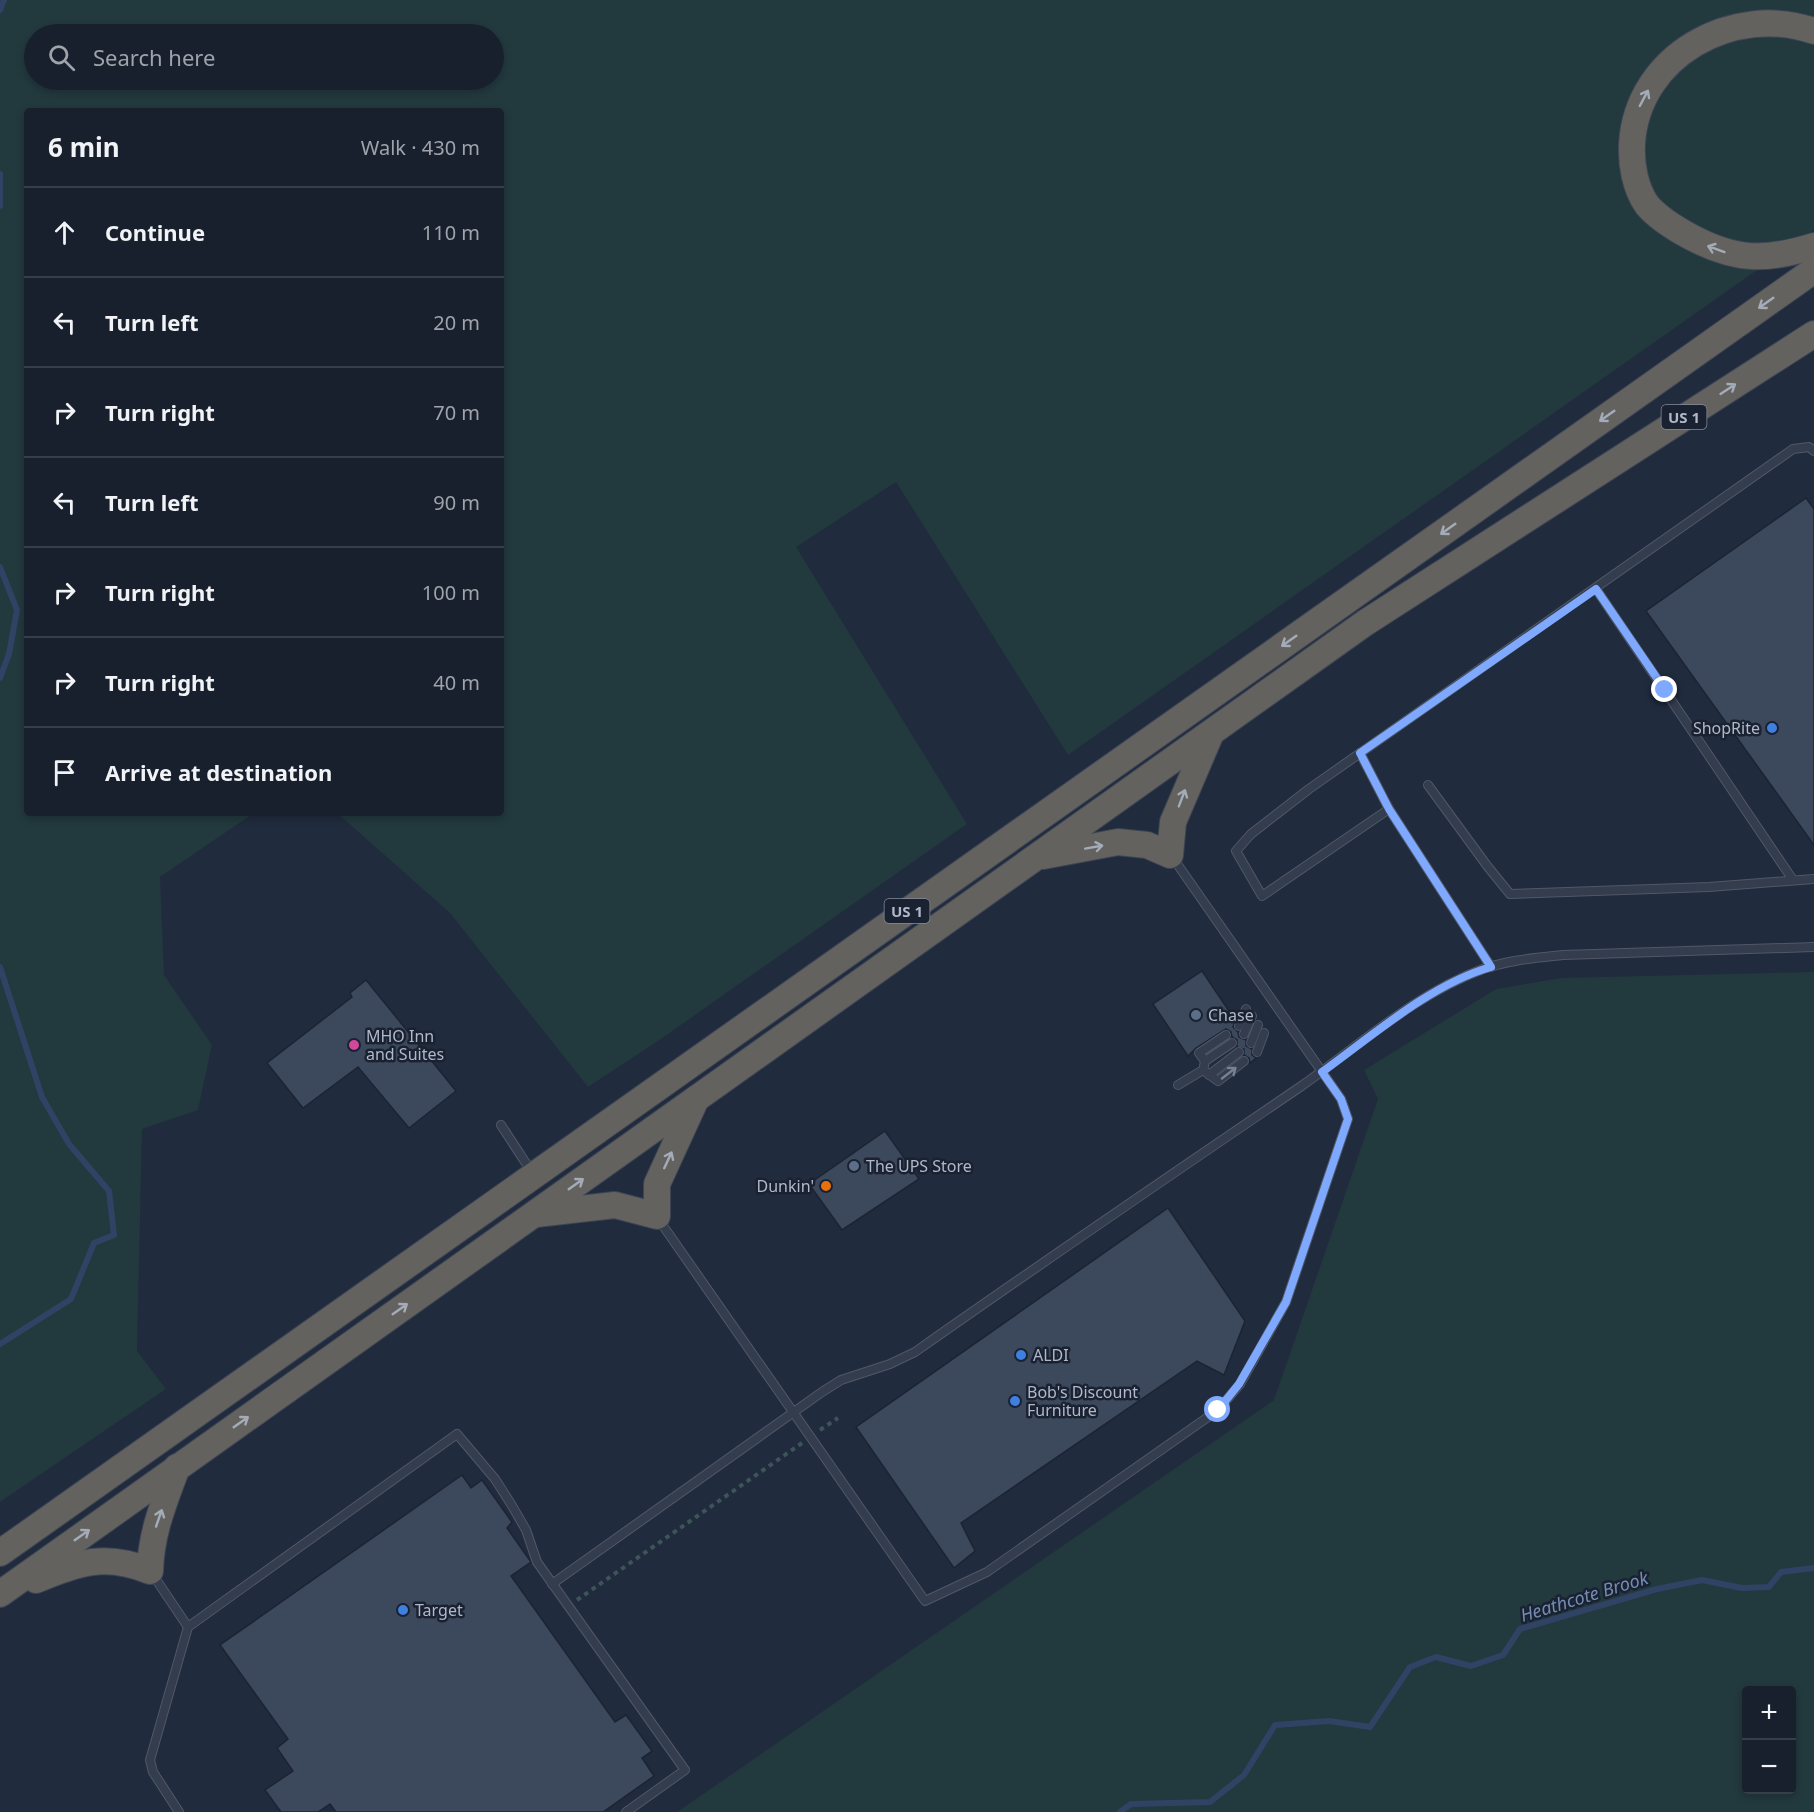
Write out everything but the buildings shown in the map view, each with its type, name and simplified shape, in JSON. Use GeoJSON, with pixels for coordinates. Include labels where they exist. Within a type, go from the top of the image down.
{"type":"FeatureCollection","features":[{"type":"Feature","properties":{"kind":"highway"},"geometry":{"type":"LineString","coordinates":[[1814,31],[1781,24],[1754,24],[1731,27],[1690,47],[1672,60],[1654,80],[1640,102],[1633,127],[1632,153],[1635,179],[1647,204],[1664,220],[1709,247],[1735,256],[1762,258],[1788,254],[1814,246]]}},
{"type":"Feature","properties":{"kind":"highway","name":"US 1"},"geometry":{"type":"LineString","coordinates":[[0,1553],[1814,270]]}},
{"type":"Feature","properties":{"kind":"highway","name":"US 1"},"geometry":{"type":"LineString","coordinates":[[0,1594],[1365,623],[1814,334]]}},
{"type":"Feature","properties":{"kind":"highway"},"geometry":{"type":"LineString","coordinates":[[1036,857],[1118,842],[1147,846],[1170,855],[1173,822],[1212,732]]}},
{"type":"Feature","properties":{"kind":"highway"},"geometry":{"type":"LineString","coordinates":[[533,1215],[615,1205],[657,1216],[657,1184],[697,1098]]}},
{"type":"Feature","properties":{"kind":"highway"},"geometry":{"type":"LineString","coordinates":[[0,1594],[64,1568],[107,1560],[130,1563],[150,1571],[150,1548],[177,1467]]}},
{"type":"Feature","properties":{"kind":"lane"},"geometry":{"type":"LineString","coordinates":[[1389,809],[1262,896],[1236,851],[1251,834],[1309,789],[1793,449],[1809,447],[1814,451]]}},
{"type":"Feature","properties":{"kind":"lane"},"geometry":{"type":"LineString","coordinates":[[1596,589],[1793,880]]}},
{"type":"Feature","properties":{"kind":"lane"},"geometry":{"type":"LineString","coordinates":[[1360,753],[1389,809],[1491,967]]}},
{"type":"Feature","properties":{"kind":"lane"},"geometry":{"type":"LineString","coordinates":[[1428,785],[1510,894],[1709,887],[1814,879]]}},
{"type":"Feature","properties":{"kind":"lane"},"geometry":{"type":"LineString","coordinates":[[657,1216],[926,1601],[987,1572],[1218,1410],[1239,1384],[1286,1302],[1348,1119],[1341,1099],[1170,855]]}},
{"type":"Feature","properties":{"kind":"lane"},"geometry":{"type":"LineString","coordinates":[[552,1584],[841,1380],[890,1364],[915,1352],[1322,1072],[1414,1005],[1445,987],[1491,967],[1523,959],[1563,955],[1814,947]]}},
{"type":"Feature","properties":{"kind":"lane"},"geometry":{"type":"LineString","coordinates":[[1239,1026],[1246,1009]]}},
{"type":"Feature","properties":{"kind":"lane"},"geometry":{"type":"LineString","coordinates":[[1244,1034],[1252,1016]]}},
{"type":"Feature","properties":{"kind":"lane"},"geometry":{"type":"LineString","coordinates":[[1251,1043],[1258,1025]]}},
{"type":"Feature","properties":{"kind":"lane"},"geometry":{"type":"LineString","coordinates":[[1257,1052],[1264,1033]]}},
{"type":"Feature","properties":{"kind":"lane"},"geometry":{"type":"LineString","coordinates":[[1206,1073],[1205,1061],[1199,1053],[1226,1035]]}},
{"type":"Feature","properties":{"kind":"lane"},"geometry":{"type":"LineString","coordinates":[[1205,1061],[1232,1042]]}},
{"type":"Feature","properties":{"kind":"lane"},"geometry":{"type":"LineString","coordinates":[[1178,1085],[1206,1073],[1239,1052]]}},
{"type":"Feature","properties":{"kind":"lane"},"geometry":{"type":"LineString","coordinates":[[1206,1073],[1218,1081],[1245,1061]]}},
{"type":"Feature","properties":{"kind":"lane"},"geometry":{"type":"LineString","coordinates":[[501,1125],[534,1176]]}},
{"type":"Feature","properties":{"kind":"lane"},"geometry":{"type":"LineString","coordinates":[[180,1812],[153,1772],[150,1760],[188,1627],[457,1434],[495,1479],[526,1530],[537,1562],[685,1770],[627,1812]]}},
{"type":"Feature","properties":{"kind":"lane"},"geometry":{"type":"LineString","coordinates":[[150,1571],[188,1627]]}},
{"type":"Feature","properties":{"kind":"path"},"geometry":{"type":"LineString","coordinates":[[568,1606],[838,1418]]}},
{"type":"Feature","properties":{"kind":"green space"},"geometry":{"type":"Polygon","coordinates":[[[0,0],[1814,0],[1814,230],[1068,755],[896,482],[796,547],[967,824],[658,1041],[588,1087],[450,913],[340,816],[504,816],[504,108],[24,108],[24,816],[250,816],[160,877],[164,975],[212,1045],[198,1110],[142,1129],[137,1351],[166,1389],[0,1502],[0,0]]]}},
{"type":"Feature","properties":{"kind":"green space"},"geometry":{"type":"Polygon","coordinates":[[[1814,972],[1814,1812],[677,1812],[1274,1400],[1378,1099],[1364,1070],[1496,989],[1561,978],[1814,972]]]}},
{"type":"Feature","properties":{"kind":"waterway"},"geometry":{"type":"LineString","coordinates":[[0,10],[4,0]]}},
{"type":"Feature","properties":{"kind":"waterway"},"geometry":{"type":"LineString","coordinates":[[0,174],[0,206]]}},
{"type":"Feature","properties":{"kind":"waterway"},"geometry":{"type":"LineString","coordinates":[[0,567],[17,610],[9,654],[0,678]]}},
{"type":"Feature","properties":{"kind":"waterway"},"geometry":{"type":"LineString","coordinates":[[0,967],[42,1097],[69,1144],[109,1191],[114,1235],[94,1243],[71,1299],[0,1344]]}},
{"type":"Feature","properties":{"kind":"waterway","name":"Heathcote Brook"},"geometry":{"type":"LineString","coordinates":[[1120,1812],[1131,1804],[1210,1802],[1244,1775],[1275,1725],[1329,1721],[1370,1727],[1410,1667],[1436,1657],[1471,1666],[1503,1655],[1520,1629],[1657,1589],[1702,1580],[1742,1588],[1769,1587],[1781,1572],[1814,1568]]}},
{"type":"Feature","properties":{"kind":"place","name":"ShopRite"},"geometry":{"type":"Point","coordinates":[1772,728]}},
{"type":"Feature","properties":{"kind":"place","name":"Chase"},"geometry":{"type":"Point","coordinates":[1196,1015]}},
{"type":"Feature","properties":{"kind":"place","name":"MHO Inn and Suites"},"geometry":{"type":"Point","coordinates":[354,1045]}},
{"type":"Feature","properties":{"kind":"place","name":"The UPS Store"},"geometry":{"type":"Point","coordinates":[854,1166]}},
{"type":"Feature","properties":{"kind":"place","name":"Dunkin'"},"geometry":{"type":"Point","coordinates":[826,1186]}},
{"type":"Feature","properties":{"kind":"place","name":"ALDI"},"geometry":{"type":"Point","coordinates":[1021,1355]}},
{"type":"Feature","properties":{"kind":"place","name":"Bob's Discount Furniture"},"geometry":{"type":"Point","coordinates":[1015,1401]}},
{"type":"Feature","properties":{"kind":"place","name":"Target"},"geometry":{"type":"Point","coordinates":[403,1610]}},
{"type":"Feature","properties":{"kind":"route"},"geometry":{"type":"LineString","coordinates":[[1218,1410],[1239,1384],[1286,1302],[1348,1119],[1341,1099],[1322,1072],[1414,1005],[1445,987],[1491,967],[1389,809],[1360,753],[1596,589],[1665,690]]}}]}
